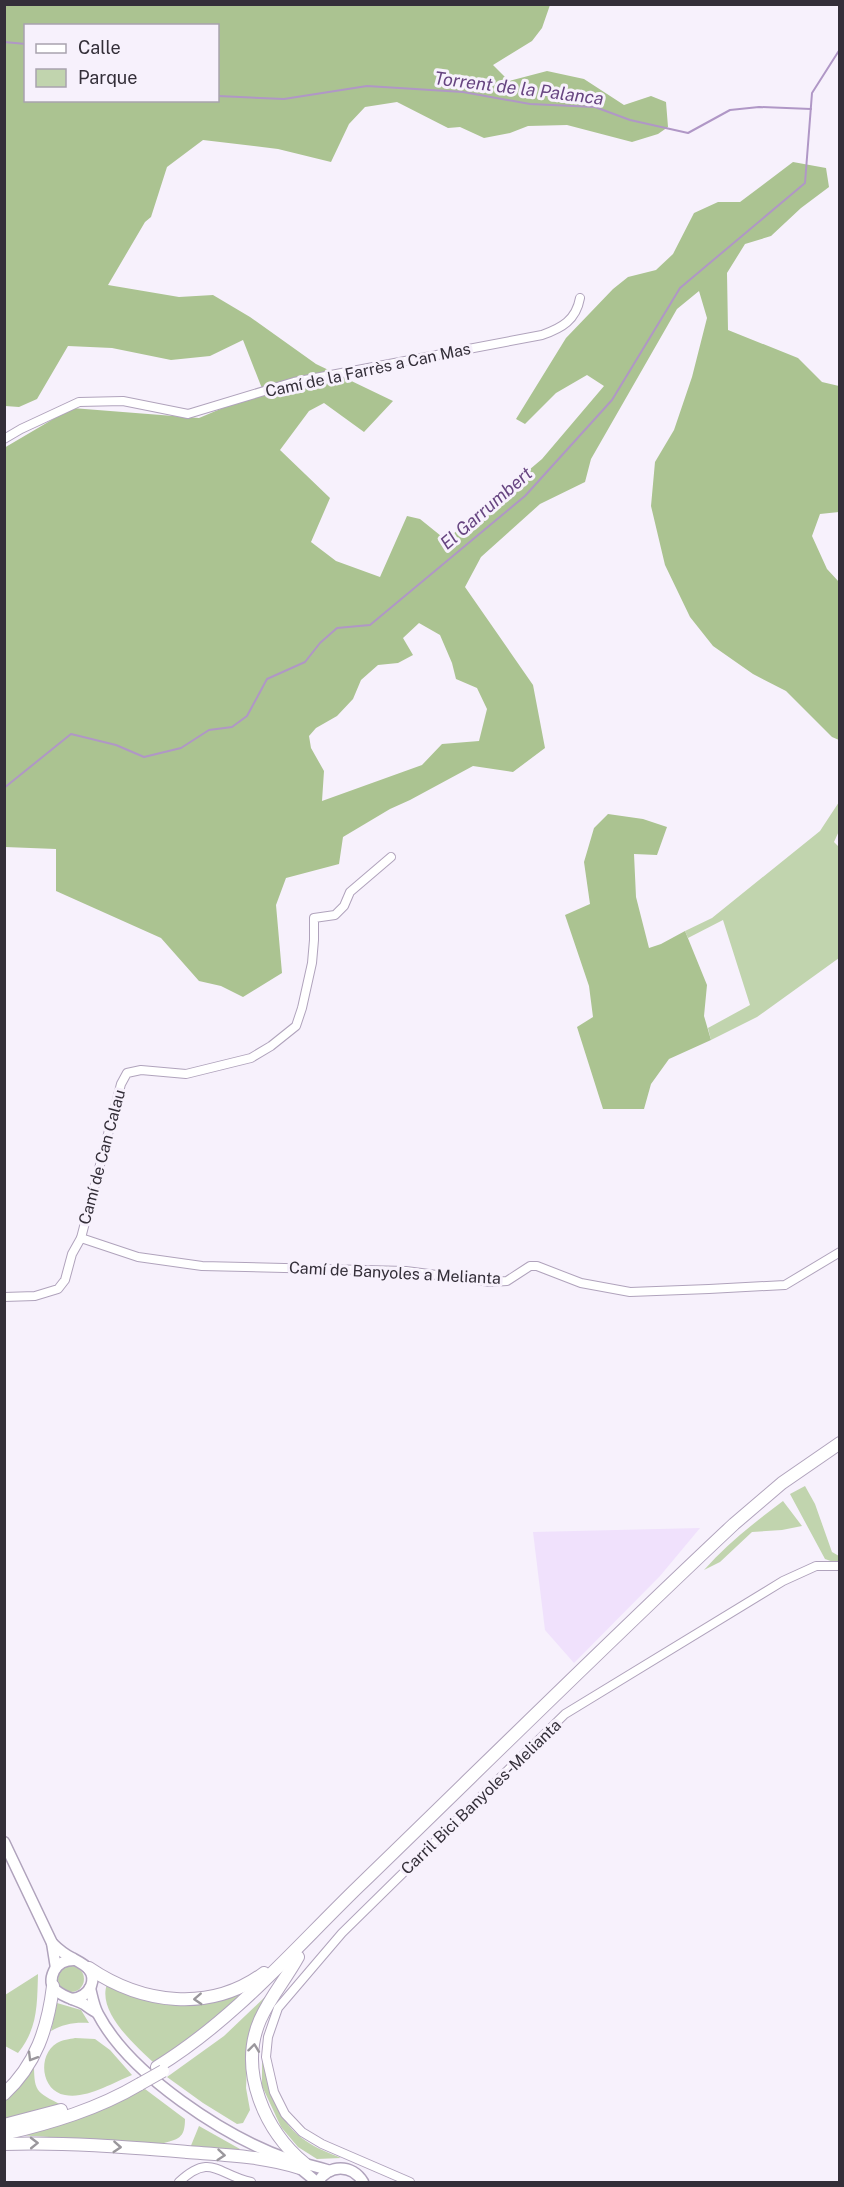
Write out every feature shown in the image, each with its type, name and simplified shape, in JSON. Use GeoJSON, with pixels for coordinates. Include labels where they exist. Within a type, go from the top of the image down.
{"type":"FeatureCollection","features":[{"type":"Feature","properties":{"kind":"highway"},"geometry":{"type":"LineString","coordinates":[[4,2125],[68,2109],[137,2082],[204,2044],[230,2022],[299,1951],[734,1524],[782,1484],[840,1443]]}},
{"type":"Feature","properties":{"kind":"highway"},"geometry":{"type":"LineString","coordinates":[[302,2166],[268,2120],[255,2086],[252,2066],[258,2023],[299,1951],[738,1529],[786,1489],[840,1451]]}},
{"type":"Feature","properties":{"kind":"highway"},"geometry":{"type":"LineString","coordinates":[[88,1968],[101,1977],[157,1997],[182,2000],[210,1998],[244,1987],[270,1969],[286,1953],[299,1951]]}},
{"type":"Feature","properties":{"kind":"highway"},"geometry":{"type":"LineString","coordinates":[[4,2094],[33,2057],[41,2041],[50,2015],[53,1986]]}},
{"type":"Feature","properties":{"kind":"highway"},"geometry":{"type":"LineString","coordinates":[[4,2134],[46,2124],[79,2112],[127,2092],[137,2082]]}},
{"type":"Feature","properties":{"kind":"highway"},"geometry":{"type":"LineString","coordinates":[[4,2144],[64,2143],[181,2151],[272,2159],[302,2166]]}},
{"type":"Feature","properties":{"kind":"main road"},"geometry":{"type":"LineString","coordinates":[[4,1842],[52,1943],[56,1968]]}},
{"type":"Feature","properties":{"kind":"main road"},"geometry":{"type":"LineString","coordinates":[[52,1943],[74,1959],[84,1963],[92,1978],[90,1988],[96,2012],[114,2039],[128,2055],[172,2093],[223,2127],[302,2166],[330,2171],[341,2168],[349,2170],[357,2174],[363,2182]]}},
{"type":"Feature","properties":{"kind":"main road"},"geometry":{"type":"LineString","coordinates":[[74,1959],[64,1961],[56,1968],[52,1976],[53,1986],[60,1995],[96,2012]]}},
{"type":"Feature","properties":{"kind":"main road"},"geometry":{"type":"LineString","coordinates":[[72,1999],[83,1996],[90,1988]]}},
{"type":"Feature","properties":{"kind":"main road"},"geometry":{"type":"LineString","coordinates":[[302,2166],[314,2182]]}},
{"type":"Feature","properties":{"kind":"main road"},"geometry":{"type":"LineString","coordinates":[[318,2182],[330,2171]]}},
{"type":"Feature","properties":{"kind":"street","name":"Camí de la Farrès a Can Mas"},"geometry":{"type":"LineString","coordinates":[[4,439],[79,402],[123,401],[188,414],[294,382],[542,335],[559,329],[572,319],[580,298]]}},
{"type":"Feature","properties":{"kind":"street","name":"Camí de Can Calau"},"geometry":{"type":"LineString","coordinates":[[4,1298],[34,1296],[58,1289],[65,1281],[72,1254],[81,1238],[122,1084],[127,1073],[141,1070],[186,1074],[251,1058],[271,1046],[296,1026],[312,963],[314,918],[335,915],[344,906],[350,892],[391,857]]}},
{"type":"Feature","properties":{"kind":"street","name":"Camí de Banyoles a Melianta"},"geometry":{"type":"LineString","coordinates":[[81,1238],[138,1257],[202,1266],[406,1271],[491,1282],[507,1281],[530,1266],[537,1266],[581,1283],[630,1292],[786,1285],[840,1252]]}},
{"type":"Feature","properties":{"kind":"street","name":"Carril Bici Banyoles-Melianta"},"geometry":{"type":"LineString","coordinates":[[410,2182],[322,2144],[302,2132],[285,2114],[274,2092],[266,2057],[268,2037],[278,2008],[342,1933],[566,1714],[783,1581],[816,1566],[840,1566]]}},
{"type":"Feature","properties":{"kind":"street"},"geometry":{"type":"LineString","coordinates":[[179,2182],[198,2169],[208,2167],[217,2168],[250,2182]]}},
{"type":"Feature","properties":{"kind":"shaded area"},"geometry":{"type":"Polygon","coordinates":[[[700,1528],[660,1576],[574,1663],[545,1630],[533,1532],[700,1528]]]}},
{"type":"Feature","properties":{"kind":"green space"},"geometry":{"type":"Polygon","coordinates":[[[5,5],[550,5],[542,28],[532,41],[493,65],[509,81],[547,71],[584,79],[624,105],[651,96],[666,102],[668,127],[658,134],[632,142],[567,125],[528,126],[510,133],[484,138],[460,127],[448,128],[397,102],[365,107],[349,124],[331,162],[278,149],[203,140],[167,167],[151,217],[145,222],[108,285],[179,297],[213,295],[250,317],[316,364],[393,401],[364,432],[324,403],[309,411],[280,450],[330,498],[311,542],[336,561],[380,577],[407,516],[420,519],[446,540],[542,459],[604,386],[587,375],[556,393],[525,424],[516,419],[566,338],[613,289],[628,277],[656,270],[673,254],[694,213],[718,202],[740,202],[793,162],[826,168],[829,187],[801,208],[771,236],[745,244],[727,273],[728,330],[798,358],[822,382],[839,386],[839,512],[820,514],[812,536],[827,569],[839,582],[839,740],[832,737],[786,691],[753,674],[713,646],[690,617],[665,565],[651,506],[655,462],[674,430],[692,377],[707,318],[699,291],[677,309],[591,459],[585,482],[540,504],[481,557],[465,587],[533,685],[545,748],[513,772],[473,766],[390,809],[343,837],[339,864],[286,878],[276,905],[282,973],[243,997],[221,986],[199,981],[161,938],[56,891],[56,849],[5,847],[4,448],[72,408],[199,418],[263,391],[243,340],[210,356],[171,360],[112,348],[68,346],[37,399],[19,407],[5,406],[5,5]],[[419,623],[403,638],[413,655],[398,663],[378,665],[361,680],[353,699],[337,716],[316,728],[309,736],[311,748],[324,771],[322,801],[422,765],[442,744],[479,741],[487,709],[477,688],[456,679],[440,635],[419,623]]]}},
{"type":"Feature","properties":{"kind":"green space"},"geometry":{"type":"Polygon","coordinates":[[[839,802],[839,831],[834,842],[840,848],[839,958],[757,1017],[711,1040],[708,1028],[750,1005],[723,920],[688,938],[685,931],[712,918],[820,831],[839,802]]]}},
{"type":"Feature","properties":{"kind":"green space"},"geometry":{"type":"Polygon","coordinates":[[[608,814],[643,819],[667,827],[657,855],[634,854],[636,897],[649,948],[685,931],[707,985],[704,1016],[711,1040],[669,1059],[651,1084],[644,1109],[603,1109],[577,1027],[593,1017],[589,986],[565,915],[590,904],[584,862],[594,828],[608,814]]]}},
{"type":"Feature","properties":{"kind":"green space"},"geometry":{"type":"Polygon","coordinates":[[[805,1486],[815,1504],[832,1552],[839,1556],[839,1564],[825,1559],[790,1494],[805,1486]]]}},
{"type":"Feature","properties":{"kind":"green space"},"geometry":{"type":"Polygon","coordinates":[[[783,1501],[802,1526],[752,1532],[720,1562],[704,1570],[722,1551],[783,1501]]]}},
{"type":"Feature","properties":{"kind":"green space"},"geometry":{"type":"Polygon","coordinates":[[[71,1966],[80,1970],[84,1979],[80,1988],[71,1992],[62,1988],[58,1979],[62,1970],[71,1966]]]}},
{"type":"Feature","properties":{"kind":"green space"},"geometry":{"type":"Polygon","coordinates":[[[38,1974],[37,2006],[33,2025],[25,2044],[18,2053],[5,2046],[5,1995],[38,1974]]]}},
{"type":"Feature","properties":{"kind":"green space"},"geometry":{"type":"Polygon","coordinates":[[[107,1984],[209,2002],[250,1991],[174,2050],[153,2062],[127,2037],[112,2016],[105,1995],[107,1984]]]}},
{"type":"Feature","properties":{"kind":"green space"},"geometry":{"type":"Polygon","coordinates":[[[267,1995],[248,2044],[246,2088],[250,2110],[243,2123],[237,2124],[167,2077],[224,2036],[267,1995]]]}},
{"type":"Feature","properties":{"kind":"green space"},"geometry":{"type":"Polygon","coordinates":[[[57,2003],[81,2010],[89,2023],[69,2024],[51,2031],[57,2003]]]}},
{"type":"Feature","properties":{"kind":"green space"},"geometry":{"type":"Polygon","coordinates":[[[75,2038],[95,2039],[110,2050],[132,2075],[82,2095],[73,2096],[57,2092],[51,2087],[44,2072],[46,2056],[57,2043],[75,2038]]]}},
{"type":"Feature","properties":{"kind":"green space"},"geometry":{"type":"Polygon","coordinates":[[[262,2059],[276,2105],[289,2125],[310,2144],[341,2158],[317,2159],[298,2147],[281,2127],[262,2086],[262,2059]]]}},
{"type":"Feature","properties":{"kind":"green space"},"geometry":{"type":"Polygon","coordinates":[[[34,2061],[38,2089],[46,2097],[62,2105],[5,2121],[5,2099],[34,2061]]]}},
{"type":"Feature","properties":{"kind":"green space"},"geometry":{"type":"Polygon","coordinates":[[[145,2089],[185,2119],[184,2131],[179,2137],[161,2144],[17,2135],[84,2115],[145,2089]]]}},
{"type":"Feature","properties":{"kind":"green space"},"geometry":{"type":"Polygon","coordinates":[[[199,2126],[240,2149],[190,2148],[199,2126]]]}},
{"type":"Feature","properties":{"kind":"waterway","name":"Torrent de la Palanca"},"geometry":{"type":"LineString","coordinates":[[4,42],[24,44]]}},
{"type":"Feature","properties":{"kind":"waterway","name":"El Garrumbert"},"geometry":{"type":"LineString","coordinates":[[4,788],[71,734],[116,745],[144,757],[181,748],[209,730],[232,727],[247,716],[267,679],[305,662],[320,643],[337,628],[370,625],[525,496],[612,400],[680,288],[805,183],[812,93],[840,49]]}},
{"type":"Feature","properties":{"kind":"waterway","name":"Torrent de la Palanca"},"geometry":{"type":"LineString","coordinates":[[219,96],[284,99],[367,86],[463,92],[530,104],[595,107],[630,120],[688,133],[730,110],[759,107],[811,109]]}}]}
